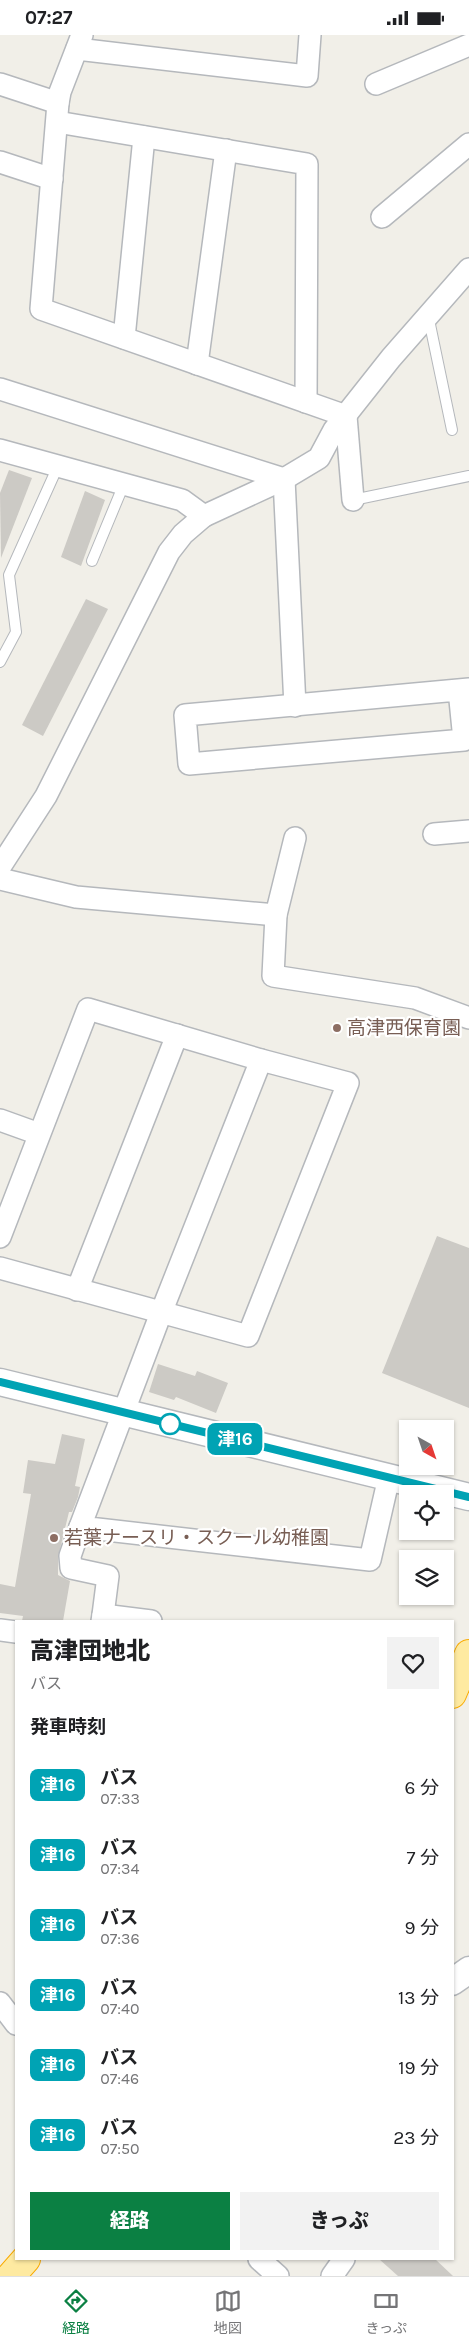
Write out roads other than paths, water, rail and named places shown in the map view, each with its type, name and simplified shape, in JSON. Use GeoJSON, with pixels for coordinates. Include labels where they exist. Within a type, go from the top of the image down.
{"type":"FeatureCollection","features":[{"type":"Feature","properties":{"kind":"highway"},"geometry":{"type":"LineString","coordinates":[[454,1689],[469,1654]]}},
{"type":"Feature","properties":{"kind":"highway"},"geometry":{"type":"LineString","coordinates":[[11,2276],[25,2260]]}},
{"type":"Feature","properties":{"kind":"street"},"geometry":{"type":"LineString","coordinates":[[310,35],[307,76],[79,42],[60,93],[41,309],[346,416]]}},
{"type":"Feature","properties":{"kind":"street"},"geometry":{"type":"LineString","coordinates":[[376,84],[469,47]]}},
{"type":"Feature","properties":{"kind":"street"},"geometry":{"type":"LineString","coordinates":[[0,84],[58,113],[144,137],[307,164],[306,402]]}},
{"type":"Feature","properties":{"kind":"street"},"geometry":{"type":"LineString","coordinates":[[124,338],[144,137]]}},
{"type":"Feature","properties":{"kind":"street"},"geometry":{"type":"LineString","coordinates":[[382,217],[469,144]]}},
{"type":"Feature","properties":{"kind":"street"},"geometry":{"type":"LineString","coordinates":[[197,364],[226,150]]}},
{"type":"Feature","properties":{"kind":"street"},"geometry":{"type":"LineString","coordinates":[[0,162],[52,179]]}},
{"type":"Feature","properties":{"kind":"street"},"geometry":{"type":"LineString","coordinates":[[0,867],[46,797],[169,552],[183,534],[204,516],[284,479],[319,458],[334,430],[428,314],[469,269]]}},
{"type":"Feature","properties":{"kind":"street"},"geometry":{"type":"LineString","coordinates":[[0,389],[284,479]]}},
{"type":"Feature","properties":{"kind":"street"},"geometry":{"type":"LineString","coordinates":[[346,416],[353,500]]}},
{"type":"Feature","properties":{"kind":"street"},"geometry":{"type":"LineString","coordinates":[[0,450],[182,500],[204,516]]}},
{"type":"Feature","properties":{"kind":"street"},"geometry":{"type":"LineString","coordinates":[[284,479],[295,706]]}},
{"type":"Feature","properties":{"kind":"street"},"geometry":{"type":"LineString","coordinates":[[464,689],[464,740],[189,765],[185,715],[295,706],[464,689]]}},
{"type":"Feature","properties":{"kind":"street"},"geometry":{"type":"LineString","coordinates":[[434,834],[469,831]]}},
{"type":"Feature","properties":{"kind":"street"},"geometry":{"type":"LineString","coordinates":[[295,839],[276,915],[273,976],[415,998],[469,1018]]}},
{"type":"Feature","properties":{"kind":"street"},"geometry":{"type":"LineString","coordinates":[[0,879],[76,897],[276,915]]}},
{"type":"Feature","properties":{"kind":"street"},"geometry":{"type":"LineString","coordinates":[[0,1237],[88,1009],[261,1060],[348,1083],[248,1337],[0,1268]]}},
{"type":"Feature","properties":{"kind":"street"},"geometry":{"type":"LineString","coordinates":[[77,1289],[177,1035]]}},
{"type":"Feature","properties":{"kind":"street"},"geometry":{"type":"LineString","coordinates":[[135,1620],[102,1618],[108,1576],[71,1568],[70,1556],[161,1313],[261,1060]]}},
{"type":"Feature","properties":{"kind":"street"},"geometry":{"type":"LineString","coordinates":[[0,1119],[39,1134]]}},
{"type":"Feature","properties":{"kind":"street"},"geometry":{"type":"LineString","coordinates":[[0,1382],[469,1497]]}},
{"type":"Feature","properties":{"kind":"street"},"geometry":{"type":"LineString","coordinates":[[80,1527],[370,1560],[389,1477]]}},
{"type":"Feature","properties":{"kind":"street"},"geometry":{"type":"LineString","coordinates":[[0,1630],[15,1632]]}},
{"type":"Feature","properties":{"kind":"street"},"geometry":{"type":"LineString","coordinates":[[454,1981],[469,1970]]}},
{"type":"Feature","properties":{"kind":"street"},"geometry":{"type":"LineString","coordinates":[[0,2003],[15,2022]]}},
{"type":"Feature","properties":{"kind":"street"},"geometry":{"type":"LineString","coordinates":[[260,2260],[278,2276]]}},
{"type":"Feature","properties":{"kind":"street"},"geometry":{"type":"LineString","coordinates":[[332,2276],[343,2260]]}},
{"type":"Feature","properties":{"kind":"lane"},"geometry":{"type":"LineString","coordinates":[[428,314],[452,431]]}},
{"type":"Feature","properties":{"kind":"lane"},"geometry":{"type":"LineString","coordinates":[[0,663],[16,632],[9,575],[58,466]]}},
{"type":"Feature","properties":{"kind":"lane"},"geometry":{"type":"LineString","coordinates":[[353,500],[469,476]]}},
{"type":"Feature","properties":{"kind":"lane"},"geometry":{"type":"LineString","coordinates":[[92,561],[124,484]]}},
{"type":"Feature","properties":{"kind":"place","name":"高津西保育園"},"geometry":{"type":"Point","coordinates":[337,1028]}},
{"type":"Feature","properties":{"kind":"place","name":"若葉ナースリ・スクール幼稚園"},"geometry":{"type":"Point","coordinates":[54,1538]}}]}
